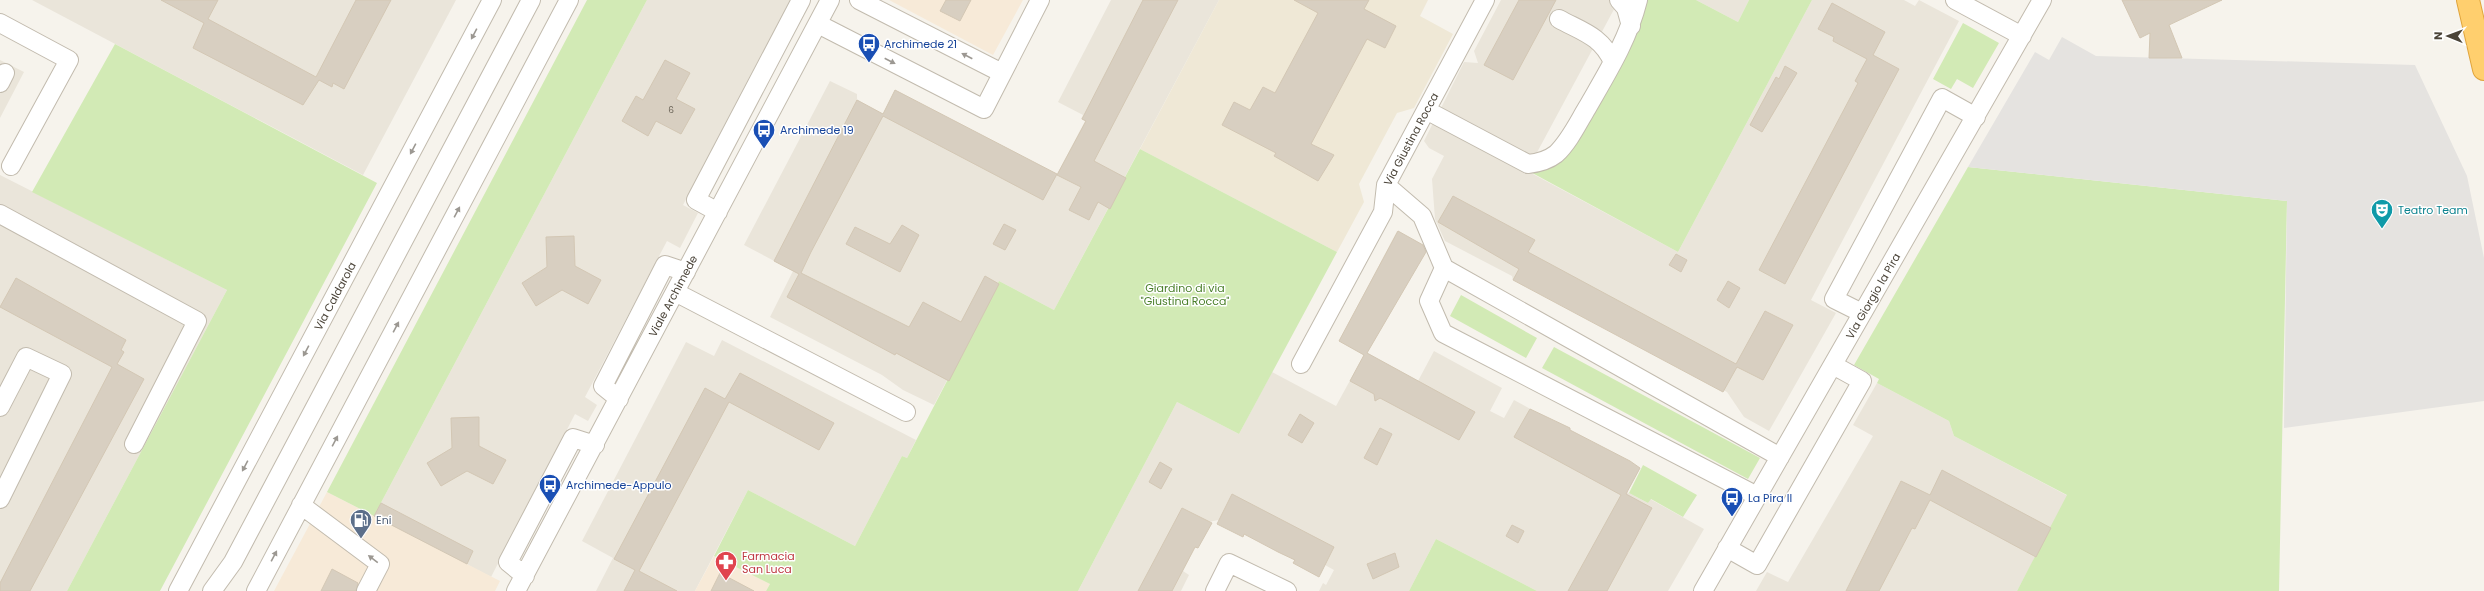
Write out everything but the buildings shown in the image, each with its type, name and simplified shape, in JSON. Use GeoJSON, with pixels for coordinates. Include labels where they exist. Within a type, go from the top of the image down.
{"type":"FeatureCollection","features":[{"type":"Feature","properties":{"kind":"highway"},"geometry":{"type":"LineString","coordinates":[[2468,0],[2484,69]]}},
{"type":"Feature","properties":{"kind":"street","name":"Via Caldarola"},"geometry":{"type":"LineString","coordinates":[[178,591],[492,0]]}},
{"type":"Feature","properties":{"kind":"street"},"geometry":{"type":"LineString","coordinates":[[212,591],[233,562],[531,0]]}},
{"type":"Feature","properties":{"kind":"street"},"geometry":{"type":"LineString","coordinates":[[256,591],[569,0]]}},
{"type":"Feature","properties":{"kind":"street"},"geometry":{"type":"LineString","coordinates":[[718,212],[696,200],[801,0]]}},
{"type":"Feature","properties":{"kind":"street","name":"Viale Archimede"},"geometry":{"type":"LineString","coordinates":[[521,583],[830,0]]}},
{"type":"Feature","properties":{"kind":"street"},"geometry":{"type":"LineString","coordinates":[[859,0],[1002,73]]}},
{"type":"Feature","properties":{"kind":"street"},"geometry":{"type":"LineString","coordinates":[[818,24],[984,109],[1040,0]]}},
{"type":"Feature","properties":{"kind":"street","name":"Via Giustina Rocca"},"geometry":{"type":"LineString","coordinates":[[1301,364],[1383,212],[1386,185],[1485,0]]}},
{"type":"Feature","properties":{"kind":"street"},"geometry":{"type":"LineString","coordinates":[[1619,0],[1626,8],[1631,26]]}},
{"type":"Feature","properties":{"kind":"street"},"geometry":{"type":"LineString","coordinates":[[1426,110],[1528,164],[1541,163],[1556,154],[1572,133],[1613,62],[1631,26],[1638,0]]}},
{"type":"Feature","properties":{"kind":"street"},"geometry":{"type":"LineString","coordinates":[[1955,0],[2022,36]]}},
{"type":"Feature","properties":{"kind":"street","name":"Via Giorgio la Pira"},"geometry":{"type":"LineString","coordinates":[[1703,591],[2042,0]]}},
{"type":"Feature","properties":{"kind":"street"},"geometry":{"type":"LineString","coordinates":[[1559,19],[1597,40],[1606,48],[1613,62]]}},
{"type":"Feature","properties":{"kind":"street"},"geometry":{"type":"LineString","coordinates":[[0,23],[69,60],[11,166]]}},
{"type":"Feature","properties":{"kind":"street"},"geometry":{"type":"LineString","coordinates":[[1862,313],[1834,299],[1942,98],[1976,116]]}},
{"type":"Feature","properties":{"kind":"street"},"geometry":{"type":"LineString","coordinates":[[722,148],[746,159]]}},
{"type":"Feature","properties":{"kind":"street"},"geometry":{"type":"LineString","coordinates":[[1386,185],[1422,216],[1444,268],[1780,457]]}},
{"type":"Feature","properties":{"kind":"street"},"geometry":{"type":"LineString","coordinates":[[0,214],[197,321],[134,444]]}},
{"type":"Feature","properties":{"kind":"street"},"geometry":{"type":"LineString","coordinates":[[619,399],[603,386],[665,265],[686,272]]}},
{"type":"Feature","properties":{"kind":"street"},"geometry":{"type":"LineString","coordinates":[[1444,268],[1430,301],[1443,333],[1757,496]]}},
{"type":"Feature","properties":{"kind":"street"},"geometry":{"type":"LineString","coordinates":[[675,292],[906,412]]}},
{"type":"Feature","properties":{"kind":"street"},"geometry":{"type":"LineString","coordinates":[[0,407],[26,357],[62,374],[0,499]]}},
{"type":"Feature","properties":{"kind":"street"},"geometry":{"type":"LineString","coordinates":[[1727,548],[1757,564],[1862,381],[1833,365]]}},
{"type":"Feature","properties":{"kind":"street"},"geometry":{"type":"LineString","coordinates":[[301,505],[380,564],[366,591]]}},
{"type":"Feature","properties":{"kind":"street"},"geometry":{"type":"LineString","coordinates":[[223,591],[233,562]]}},
{"type":"Feature","properties":{"kind":"street"},"geometry":{"type":"LineString","coordinates":[[1215,591],[1229,563],[1287,591]]}},
{"type":"Feature","properties":{"kind":"shaded area"},"geometry":{"type":"Polygon","coordinates":[[[32,0],[456,0],[363,175],[32,0]]]}},
{"type":"Feature","properties":{"kind":"shaded area"},"geometry":{"type":"Polygon","coordinates":[[[647,0],[791,0],[683,205],[698,213],[680,248],[667,241],[585,397],[597,405],[588,421],[575,414],[491,577],[374,516],[647,0]]]}},
{"type":"Feature","properties":{"kind":"shaded area"},"geometry":{"type":"Polygon","coordinates":[[[889,0],[1023,0],[993,55],[889,0]]]}},
{"type":"Feature","properties":{"kind":"shaded area"},"geometry":{"type":"Polygon","coordinates":[[[1111,0],[1219,0],[1054,310],[999,281],[934,405],[903,390],[882,375],[770,317],[793,271],[744,245],[830,81],[857,94],[857,100],[883,114],[895,90],[1057,174],[1085,121],[1081,119],[1083,115],[1058,102],[1111,0]]]}},
{"type":"Feature","properties":{"kind":"shaded area"},"geometry":{"type":"Polygon","coordinates":[[[1219,0],[1428,0],[1420,16],[1453,34],[1414,108],[1397,113],[1359,184],[1364,202],[1337,252],[1140,149],[1219,0]]]}},
{"type":"Feature","properties":{"kind":"shaded area"},"geometry":{"type":"Polygon","coordinates":[[[1501,0],[1619,0],[1534,158],[1439,112],[1464,62],[1478,63],[1474,51],[1501,0]]]}},
{"type":"Feature","properties":{"kind":"shaded area"},"geometry":{"type":"Polygon","coordinates":[[[1696,0],[1749,0],[1738,22],[1696,0]]]}},
{"type":"Feature","properties":{"kind":"shaded area"},"geometry":{"type":"Polygon","coordinates":[[[1812,0],[1904,0],[1915,6],[1919,0],[1959,21],[1811,300],[1836,313],[1769,431],[1744,417],[1727,392],[1513,280],[1512,276],[1445,241],[1435,219],[1432,179],[1444,156],[1429,148],[1424,141],[1434,121],[1678,252],[1812,0]]]}},
{"type":"Feature","properties":{"kind":"shaded area","name":"Teatro Team"},"geometry":{"type":"Polygon","coordinates":[[[2062,37],[2096,56],[2415,65],[2467,176],[2484,258],[2484,401],[2284,428],[2287,201],[1968,167],[2035,52],[2049,60],[2062,37]]]}},
{"type":"Feature","properties":{"kind":"shaded area"},"geometry":{"type":"Polygon","coordinates":[[[0,60],[24,72],[0,118],[0,60]]]}},
{"type":"Feature","properties":{"kind":"shaded area"},"geometry":{"type":"Polygon","coordinates":[[[0,175],[227,290],[67,591],[0,591],[0,175]]]}},
{"type":"Feature","properties":{"kind":"shaded area"},"geometry":{"type":"Polygon","coordinates":[[[1397,231],[1428,248],[1367,353],[1418,381],[1434,351],[1502,388],[1490,411],[1504,418],[1514,400],[1640,468],[1627,492],[1648,503],[1650,499],[1704,529],[1668,591],[1537,591],[1436,539],[1409,591],[1319,591],[1323,583],[1326,585],[1334,570],[1325,565],[1321,574],[1218,520],[1209,522],[1183,571],[1189,575],[1181,591],[1078,591],[1177,402],[1239,434],[1272,372],[1336,406],[1364,355],[1339,341],[1397,231]]]}},
{"type":"Feature","properties":{"kind":"shaded area"},"geometry":{"type":"Polygon","coordinates":[[[722,340],[916,440],[907,458],[902,456],[855,546],[748,490],[695,591],[596,591],[613,558],[582,541],[686,342],[714,356],[722,340]]]}},
{"type":"Feature","properties":{"kind":"shaded area"},"geometry":{"type":"Polygon","coordinates":[[[1877,383],[1949,421],[1954,436],[2068,496],[2017,591],[1756,591],[1767,572],[1788,582],[1873,436],[1853,425],[1877,383]]]}},
{"type":"Feature","properties":{"kind":"shaded area","name":"Eni"},"geometry":{"type":"Polygon","coordinates":[[[327,492],[500,581],[495,591],[274,591],[327,492]]]}},
{"type":"Feature","properties":{"kind":"shaded area"},"geometry":{"type":"Polygon","coordinates":[[[714,556],[770,584],[766,591],[695,591],[714,556]]]}},
{"type":"Feature","properties":{"kind":"green space"},"geometry":{"type":"Polygon","coordinates":[[[587,0],[647,0],[374,516],[327,492],[587,0]]]}},
{"type":"Feature","properties":{"kind":"green space"},"geometry":{"type":"Polygon","coordinates":[[[1642,0],[1696,0],[1738,22],[1749,0],[1812,0],[1678,252],[1525,169],[1553,161],[1642,0]]]}},
{"type":"Feature","properties":{"kind":"green space"},"geometry":{"type":"Polygon","coordinates":[[[1963,23],[1999,43],[1973,88],[1957,79],[1951,89],[1933,79],[1963,23]]]}},
{"type":"Feature","properties":{"kind":"green space"},"geometry":{"type":"Polygon","coordinates":[[[115,44],[377,183],[160,591],[67,591],[227,290],[32,192],[115,44]]]}},
{"type":"Feature","properties":{"kind":"green space","name":"Giardino di via \"Giustina Rocca\""},"geometry":{"type":"Polygon","coordinates":[[[1140,149],[1337,252],[1239,434],[1177,402],[1078,591],[766,591],[770,584],[714,556],[748,490],[855,546],[902,456],[907,458],[999,281],[1054,310],[1140,149]]]}},
{"type":"Feature","properties":{"kind":"green space"},"geometry":{"type":"Polygon","coordinates":[[[1968,167],[2287,201],[2279,591],[2017,591],[2067,495],[1954,436],[1949,421],[1877,383],[1879,379],[1854,365],[1968,167]]]}},
{"type":"Feature","properties":{"kind":"green space"},"geometry":{"type":"Polygon","coordinates":[[[1461,295],[1537,338],[1526,358],[1450,316],[1461,295]]]}},
{"type":"Feature","properties":{"kind":"green space"},"geometry":{"type":"Polygon","coordinates":[[[1554,347],[1760,458],[1748,479],[1542,368],[1554,347]]]}},
{"type":"Feature","properties":{"kind":"green space"},"geometry":{"type":"Polygon","coordinates":[[[1643,465],[1697,495],[1683,517],[1651,499],[1648,503],[1629,493],[1643,465]]]}},
{"type":"Feature","properties":{"kind":"green space"},"geometry":{"type":"Polygon","coordinates":[[[1436,539],[1537,591],[1409,591],[1436,539]]]}},
{"type":"Feature","properties":{"kind":"place","name":"Archimede 21"},"geometry":{"type":"Point","coordinates":[869,64]}},
{"type":"Feature","properties":{"kind":"place","name":"Archimede 19"},"geometry":{"type":"Point","coordinates":[764,150]}},
{"type":"Feature","properties":{"kind":"place","name":"Teatro Team"},"geometry":{"type":"Point","coordinates":[2382,230]}},
{"type":"Feature","properties":{"kind":"place","name":"Archimede-Appulo"},"geometry":{"type":"Point","coordinates":[550,504]}},
{"type":"Feature","properties":{"kind":"place","name":"La Pira II"},"geometry":{"type":"Point","coordinates":[1732,518]}},
{"type":"Feature","properties":{"kind":"place","name":"Eni"},"geometry":{"type":"Point","coordinates":[361,540]}},
{"type":"Feature","properties":{"kind":"place","name":"Farmacia San Luca"},"geometry":{"type":"Point","coordinates":[726,582]}}]}
